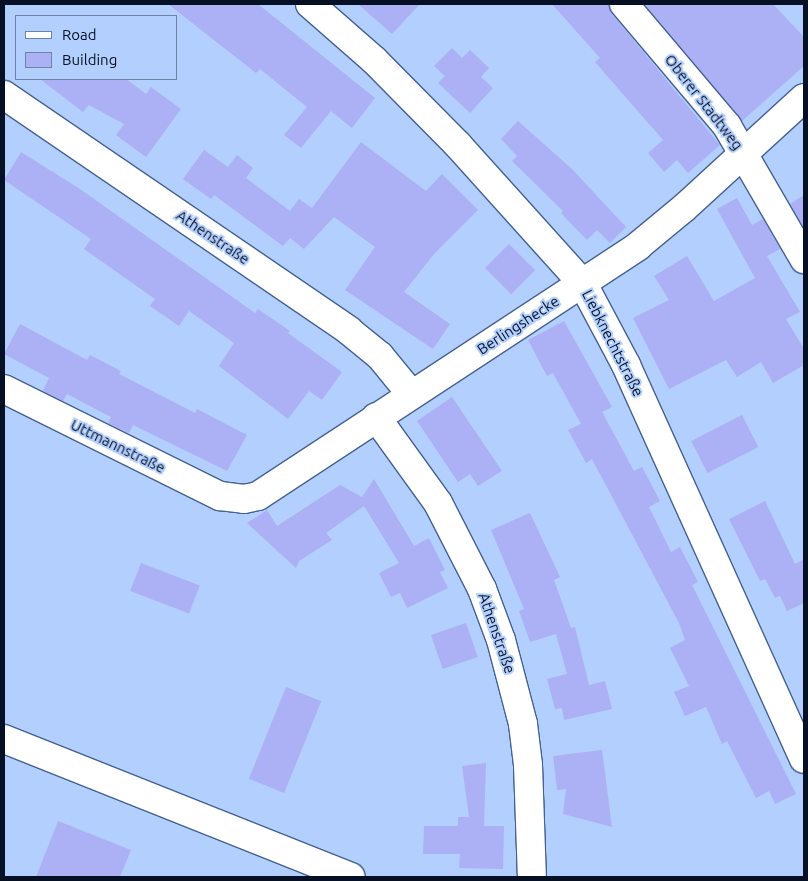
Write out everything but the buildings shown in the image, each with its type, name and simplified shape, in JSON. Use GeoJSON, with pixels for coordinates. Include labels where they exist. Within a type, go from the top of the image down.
{"type":"FeatureCollection","features":[{"type":"Feature","properties":{"kind":"street","name":"Liebknechtstraße"},"geometry":{"type":"LineString","coordinates":[[310,4],[374,60],[458,145],[583,284],[626,365],[804,759]]}},
{"type":"Feature","properties":{"kind":"street","name":"Oberer Stadtweg"},"geometry":{"type":"LineString","coordinates":[[624,4],[727,126],[745,154],[804,259]]}},
{"type":"Feature","properties":{"kind":"street","name":"Athenstraße"},"geometry":{"type":"LineString","coordinates":[[4,95],[348,330],[380,356],[411,394]]}},
{"type":"Feature","properties":{"kind":"street","name":"Berlingshecke"},"geometry":{"type":"LineString","coordinates":[[233,499],[258,496],[411,394],[583,284],[676,215],[745,154],[804,98]]}},
{"type":"Feature","properties":{"kind":"street","name":"Uttmannstraße"},"geometry":{"type":"LineString","coordinates":[[4,390],[220,496],[233,499]]}},
{"type":"Feature","properties":{"kind":"street","name":"Athenstraße"},"geometry":{"type":"LineString","coordinates":[[376,417],[438,503],[482,590],[501,640],[523,724],[528,765],[532,877]]}},
{"type":"Feature","properties":{"kind":"street"},"geometry":{"type":"LineString","coordinates":[[4,739],[350,877]]}}]}
